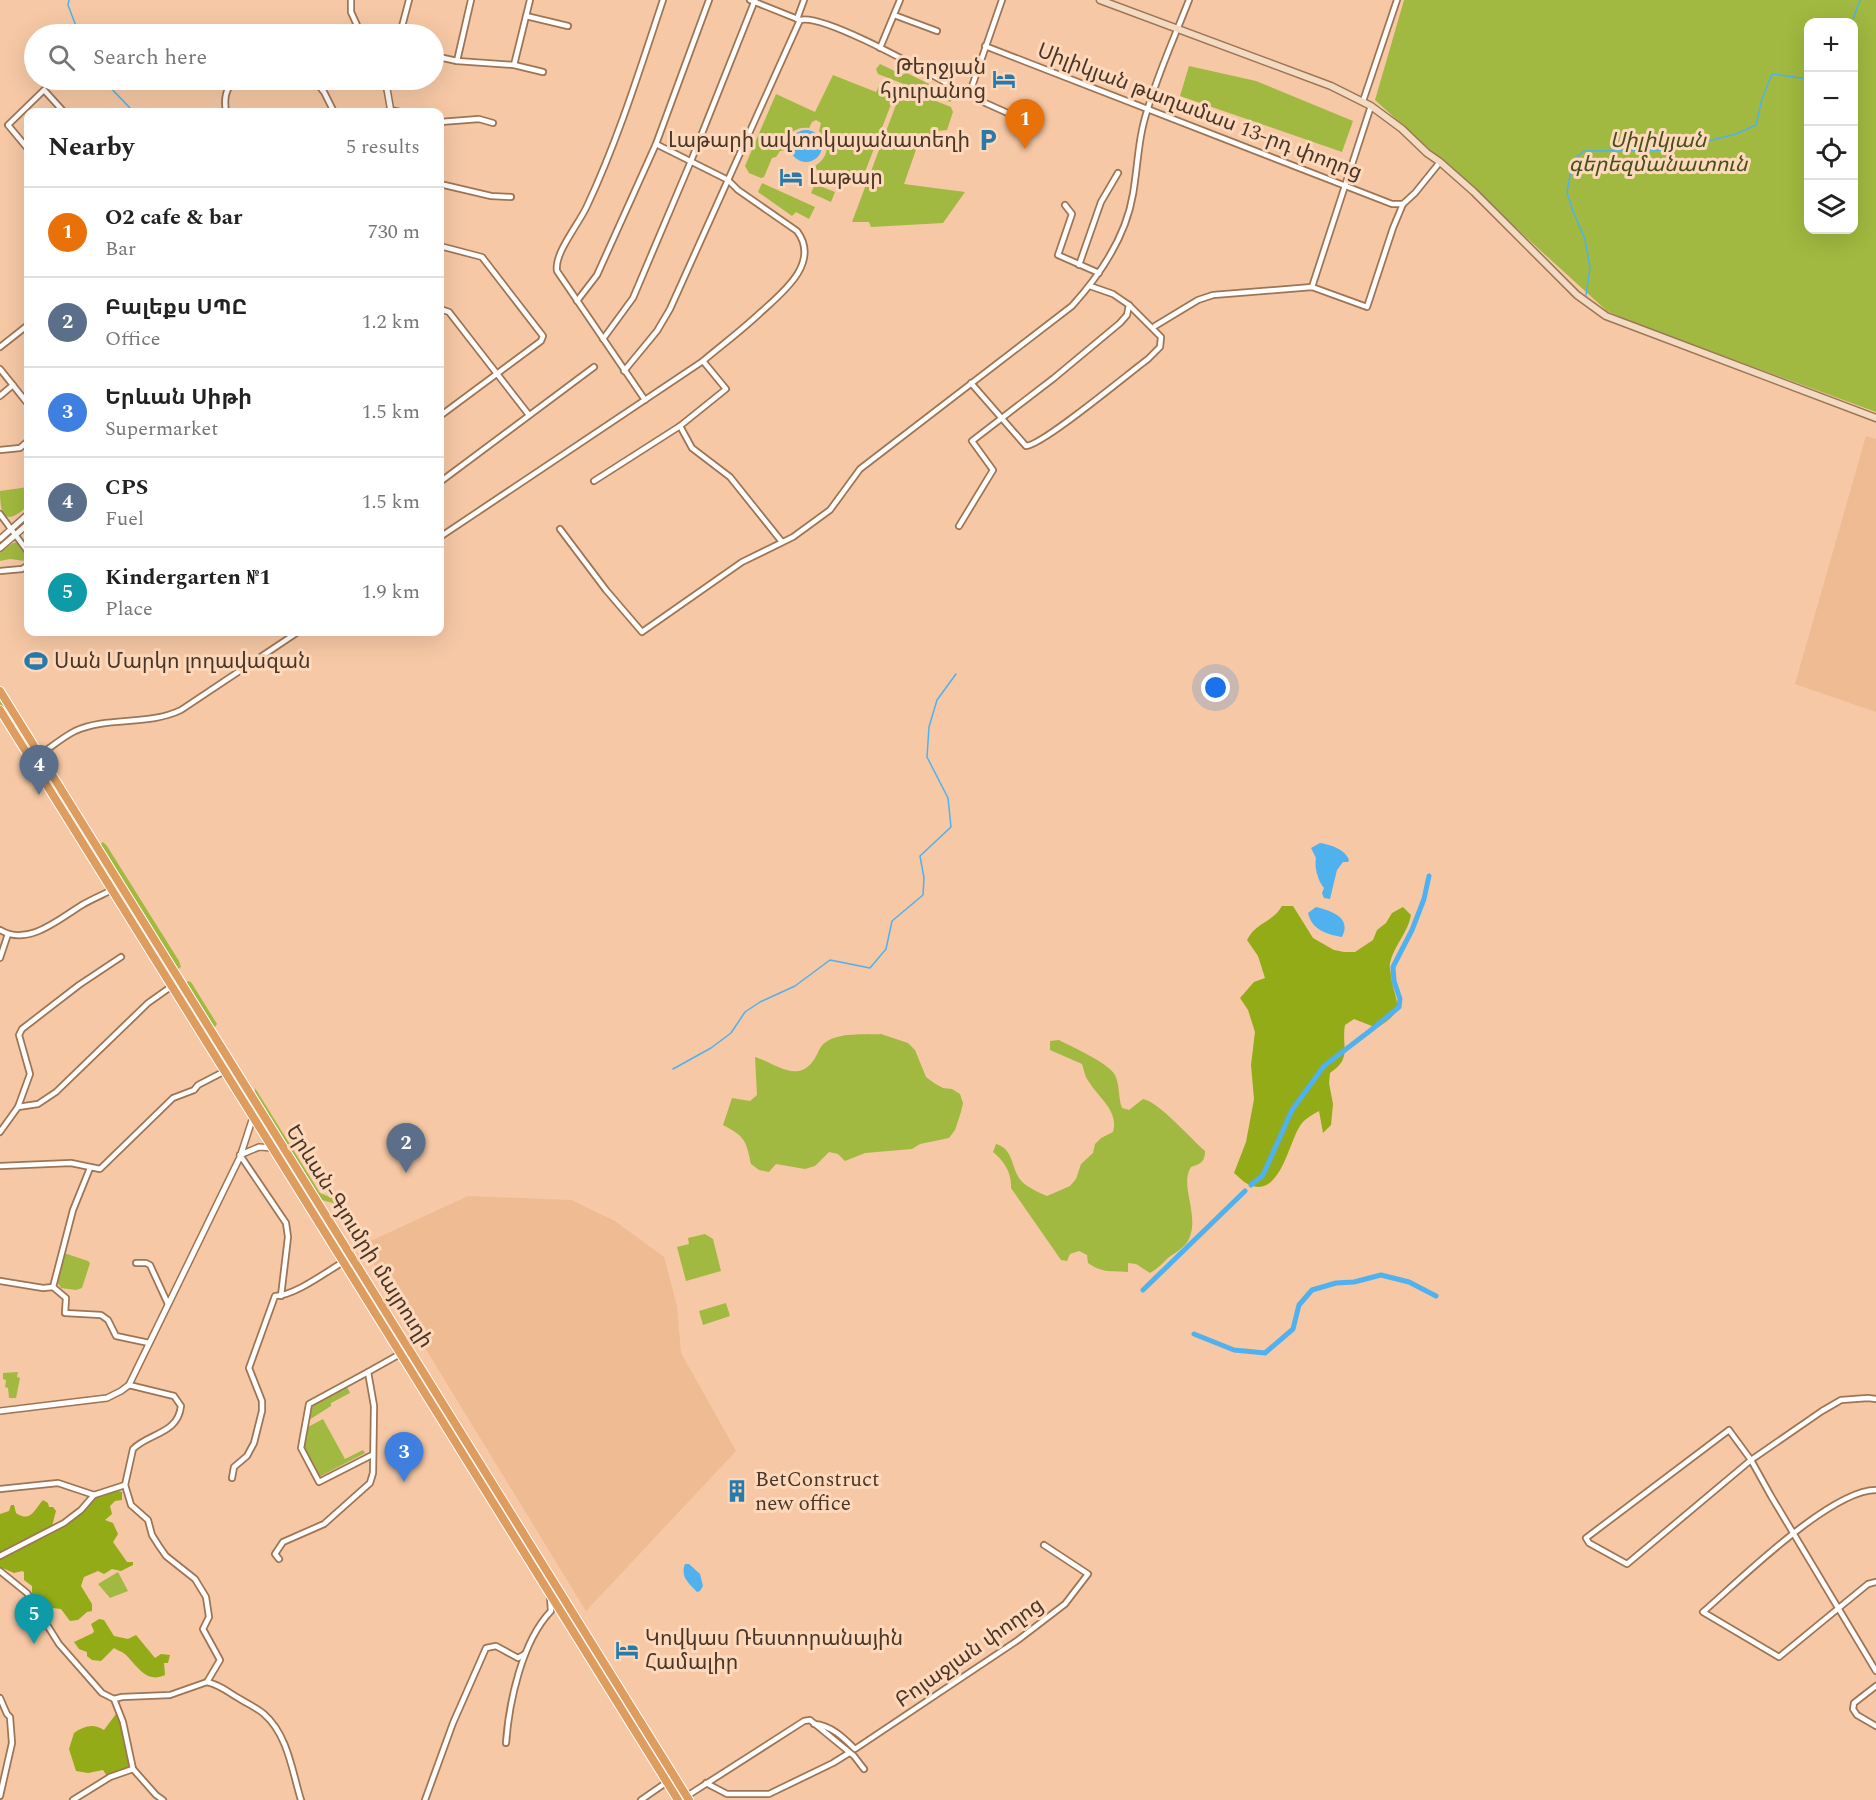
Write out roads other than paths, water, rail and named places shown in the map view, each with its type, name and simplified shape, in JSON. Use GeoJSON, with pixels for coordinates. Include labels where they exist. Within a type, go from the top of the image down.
{"type":"FeatureCollection","features":[{"type":"Feature","properties":{"kind":"highway","name":"Երևան-Գյումրի մայրուղի"},"geometry":{"type":"LineString","coordinates":[[0,691],[688,1798]]}},
{"type":"Feature","properties":{"kind":"highway","name":"Երևան-Գյումրի մայրուղի"},"geometry":{"type":"LineString","coordinates":[[0,710],[678,1800]]}},
{"type":"Feature","properties":{"kind":"highway"},"geometry":{"type":"LineString","coordinates":[[78,835],[87,830]]}},
{"type":"Feature","properties":{"kind":"highway"},"geometry":{"type":"LineString","coordinates":[[400,1355],[410,1350]]}},
{"type":"Feature","properties":{"kind":"main road"},"geometry":{"type":"LineString","coordinates":[[1100,0],[1331,86],[1363,101],[1402,129],[1474,192],[1577,295],[1606,316],[1876,418]]}},
{"type":"Feature","properties":{"kind":"street"},"geometry":{"type":"LineString","coordinates":[[351,0],[351,12],[356,24]]}},
{"type":"Feature","properties":{"kind":"street"},"geometry":{"type":"LineString","coordinates":[[403,24],[409,0]]}},
{"type":"Feature","properties":{"kind":"street"},"geometry":{"type":"LineString","coordinates":[[457,61],[471,0]]}},
{"type":"Feature","properties":{"kind":"street"},"geometry":{"type":"LineString","coordinates":[[514,65],[530,0]]}},
{"type":"Feature","properties":{"kind":"street"},"geometry":{"type":"LineString","coordinates":[[645,400],[557,271],[555,264],[558,255],[582,218],[600,178],[663,0]]}},
{"type":"Feature","properties":{"kind":"street"},"geometry":{"type":"LineString","coordinates":[[577,301],[597,275],[656,144],[710,0]]}},
{"type":"Feature","properties":{"kind":"street"},"geometry":{"type":"LineString","coordinates":[[603,339],[633,298],[691,161],[753,0],[799,20],[806,18],[819,21],[880,48],[969,95],[1026,121]]}},
{"type":"Feature","properties":{"kind":"street"},"geometry":{"type":"LineString","coordinates":[[624,371],[657,331],[670,309],[799,20],[804,0]]}},
{"type":"Feature","properties":{"kind":"street"},"geometry":{"type":"LineString","coordinates":[[880,48],[900,0]]}},
{"type":"Feature","properties":{"kind":"street"},"geometry":{"type":"LineString","coordinates":[[969,95],[1002,0]]}},
{"type":"Feature","properties":{"kind":"street"},"geometry":{"type":"LineString","coordinates":[[560,529],[606,590],[642,632],[742,562],[793,537],[830,510],[860,469],[1072,306],[1090,286],[1110,255],[1132,197],[1139,139],[1148,108],[1189,0]]}},
{"type":"Feature","properties":{"kind":"street"},"geometry":{"type":"LineString","coordinates":[[1363,101],[1397,0]]}},
{"type":"Feature","properties":{"kind":"street"},"geometry":{"type":"LineString","coordinates":[[894,15],[937,31]]}},
{"type":"Feature","properties":{"kind":"street"},"geometry":{"type":"LineString","coordinates":[[526,16],[568,26]]}},
{"type":"Feature","properties":{"kind":"street","name":"Սիլիկյան թաղամաս 13-րդ փողոց"},"geometry":{"type":"LineString","coordinates":[[985,45],[1392,204],[1403,204]]}},
{"type":"Feature","properties":{"kind":"street"},"geometry":{"type":"LineString","coordinates":[[444,58],[514,65],[543,72]]}},
{"type":"Feature","properties":{"kind":"street"},"geometry":{"type":"LineString","coordinates":[[25,108],[44,90],[60,108]]}},
{"type":"Feature","properties":{"kind":"street"},"geometry":{"type":"LineString","coordinates":[[226,90],[226,108]]}},
{"type":"Feature","properties":{"kind":"street"},"geometry":{"type":"LineString","coordinates":[[322,90],[332,108]]}},
{"type":"Feature","properties":{"kind":"street"},"geometry":{"type":"LineString","coordinates":[[387,90],[390,108]]}},
{"type":"Feature","properties":{"kind":"street"},"geometry":{"type":"LineString","coordinates":[[1312,287],[1371,106]]}},
{"type":"Feature","properties":{"kind":"street"},"geometry":{"type":"LineString","coordinates":[[24,109],[8,125],[24,144]]}},
{"type":"Feature","properties":{"kind":"street"},"geometry":{"type":"LineString","coordinates":[[444,122],[479,119],[494,123]]}},
{"type":"Feature","properties":{"kind":"street"},"geometry":{"type":"LineString","coordinates":[[444,534],[703,361],[790,287],[801,269],[805,251],[802,237],[797,231],[738,190],[728,180],[656,144]]}},
{"type":"Feature","properties":{"kind":"street"},"geometry":{"type":"LineString","coordinates":[[1155,326],[1198,300],[1213,295],[1312,287],[1367,307],[1403,204],[1440,162]]}},
{"type":"Feature","properties":{"kind":"street"},"geometry":{"type":"LineString","coordinates":[[1079,265],[1101,202],[1118,173]]}},
{"type":"Feature","properties":{"kind":"street"},"geometry":{"type":"LineString","coordinates":[[444,185],[491,196],[511,197]]}},
{"type":"Feature","properties":{"kind":"street"},"geometry":{"type":"LineString","coordinates":[[1065,205],[1072,214],[1058,255],[1099,273]]}},
{"type":"Feature","properties":{"kind":"street"},"geometry":{"type":"LineString","coordinates":[[444,247],[482,257],[543,336],[542,341],[444,413]]}},
{"type":"Feature","properties":{"kind":"street"},"geometry":{"type":"LineString","coordinates":[[971,383],[1026,446],[1031,446],[1053,432],[1148,359],[1160,347],[1161,337],[1129,305],[1113,294],[1090,286]]}},
{"type":"Feature","properties":{"kind":"street"},"geometry":{"type":"LineString","coordinates":[[959,526],[993,470],[972,441],[1054,378],[1120,323],[1127,315],[1129,305]]}},
{"type":"Feature","properties":{"kind":"street"},"geometry":{"type":"LineString","coordinates":[[444,310],[449,312],[529,415]]}},
{"type":"Feature","properties":{"kind":"street"},"geometry":{"type":"LineString","coordinates":[[0,347],[24,328]]}},
{"type":"Feature","properties":{"kind":"street"},"geometry":{"type":"LineString","coordinates":[[594,481],[680,426],[726,389],[703,361]]}},
{"type":"Feature","properties":{"kind":"street"},"geometry":{"type":"LineString","coordinates":[[444,480],[594,367]]}},
{"type":"Feature","properties":{"kind":"street"},"geometry":{"type":"LineString","coordinates":[[0,369],[24,399]]}},
{"type":"Feature","properties":{"kind":"street"},"geometry":{"type":"LineString","coordinates":[[0,396],[13,385]]}},
{"type":"Feature","properties":{"kind":"street"},"geometry":{"type":"LineString","coordinates":[[680,426],[692,448],[730,477],[782,542]]}},
{"type":"Feature","properties":{"kind":"street"},"geometry":{"type":"LineString","coordinates":[[0,450],[20,448],[24,444]]}},
{"type":"Feature","properties":{"kind":"street"},"geometry":{"type":"LineString","coordinates":[[0,514],[24,547]]}},
{"type":"Feature","properties":{"kind":"street"},"geometry":{"type":"LineString","coordinates":[[0,539],[24,518]]}},
{"type":"Feature","properties":{"kind":"street"},"geometry":{"type":"LineString","coordinates":[[0,548],[24,528]]}},
{"type":"Feature","properties":{"kind":"street"},"geometry":{"type":"LineString","coordinates":[[0,571],[24,568]]}},
{"type":"Feature","properties":{"kind":"street"},"geometry":{"type":"LineString","coordinates":[[40,755],[74,731],[103,723],[163,717],[181,710],[292,636]]}},
{"type":"Feature","properties":{"kind":"street"},"geometry":{"type":"LineString","coordinates":[[0,930],[8,934],[24,936],[55,924],[83,904],[112,890]]}},
{"type":"Feature","properties":{"kind":"street"},"geometry":{"type":"LineString","coordinates":[[0,958],[8,934]]}},
{"type":"Feature","properties":{"kind":"street"},"geometry":{"type":"LineString","coordinates":[[0,1132],[18,1107],[30,1074],[19,1035],[22,1029],[120,957]]}},
{"type":"Feature","properties":{"kind":"street"},"geometry":{"type":"LineString","coordinates":[[18,1107],[38,1104],[56,1092],[148,1003],[172,986]]}},
{"type":"Feature","properties":{"kind":"street"},"geometry":{"type":"LineString","coordinates":[[0,1166],[71,1162],[100,1169],[173,1098],[194,1090],[198,1085],[225,1071]]}},
{"type":"Feature","properties":{"kind":"street"},"geometry":{"type":"LineString","coordinates":[[0,1411],[107,1398],[129,1385],[240,1155],[253,1117]]}},
{"type":"Feature","properties":{"kind":"street"},"geometry":{"type":"LineString","coordinates":[[240,1155],[259,1147],[273,1148]]}},
{"type":"Feature","properties":{"kind":"street"},"geometry":{"type":"LineString","coordinates":[[240,1155],[286,1223],[288,1237],[281,1296]]}},
{"type":"Feature","properties":{"kind":"street"},"geometry":{"type":"LineString","coordinates":[[53,1287],[73,1210],[90,1168]]}},
{"type":"Feature","properties":{"kind":"street"},"geometry":{"type":"LineString","coordinates":[[232,1478],[234,1467],[247,1456],[260,1427],[262,1401],[249,1368],[275,1296],[281,1296],[343,1262]]}},
{"type":"Feature","properties":{"kind":"street"},"geometry":{"type":"LineString","coordinates":[[136,1263],[150,1265],[168,1304]]}},
{"type":"Feature","properties":{"kind":"street"},"geometry":{"type":"LineString","coordinates":[[0,1281],[43,1288],[53,1287],[66,1298],[65,1313],[101,1315],[108,1320],[116,1336],[149,1343]]}},
{"type":"Feature","properties":{"kind":"street"},"geometry":{"type":"LineString","coordinates":[[372,1455],[319,1482],[301,1448],[309,1404],[400,1355]]}},
{"type":"Feature","properties":{"kind":"street"},"geometry":{"type":"LineString","coordinates":[[279,1559],[275,1554],[283,1542],[324,1524],[370,1483],[373,1473],[374,1406],[368,1372]]}},
{"type":"Feature","properties":{"kind":"street"},"geometry":{"type":"LineString","coordinates":[[129,1385],[174,1396],[182,1406],[170,1428],[133,1449],[125,1485],[131,1505],[148,1520],[152,1535],[166,1556],[195,1579],[206,1597],[208,1617],[203,1629],[220,1660],[207,1682]]}},
{"type":"Feature","properties":{"kind":"street"},"geometry":{"type":"LineString","coordinates":[[1876,1400],[1868,1398],[1841,1400],[1822,1410],[1751,1460],[1627,1564],[1589,1543],[1586,1538],[1730,1430],[1751,1460],[1876,1671]]}},
{"type":"Feature","properties":{"kind":"street"},"geometry":{"type":"LineString","coordinates":[[0,1489],[58,1483],[94,1495]]}},
{"type":"Feature","properties":{"kind":"street"},"geometry":{"type":"LineString","coordinates":[[0,1556],[64,1523],[81,1510],[94,1495],[125,1485]]}},
{"type":"Feature","properties":{"kind":"street"},"geometry":{"type":"LineString","coordinates":[[1876,1490],[1852,1494],[1806,1523],[1702,1612],[1779,1658],[1868,1584],[1876,1582]]}},
{"type":"Feature","properties":{"kind":"street","name":"Բոյաջյան փողոց"},"geometry":{"type":"LineString","coordinates":[[814,1724],[821,1724],[830,1729],[855,1749],[1018,1640],[1065,1604],[1088,1574],[1044,1545]]}},
{"type":"Feature","properties":{"kind":"street"},"geometry":{"type":"LineString","coordinates":[[0,1572],[27,1593],[59,1644],[102,1693],[114,1700],[123,1722],[133,1769],[163,1800]]}},
{"type":"Feature","properties":{"kind":"street"},"geometry":{"type":"LineString","coordinates":[[506,1743],[508,1715],[525,1654],[542,1620],[551,1611],[549,1594]]}},
{"type":"Feature","properties":{"kind":"street"},"geometry":{"type":"LineString","coordinates":[[425,1800],[453,1723],[486,1648],[496,1646],[518,1658],[525,1654]]}},
{"type":"Feature","properties":{"kind":"street"},"geometry":{"type":"LineString","coordinates":[[114,1700],[122,1697],[170,1695],[207,1682],[221,1686],[263,1713],[272,1722],[289,1754],[301,1800]]}},
{"type":"Feature","properties":{"kind":"street"},"geometry":{"type":"LineString","coordinates":[[1876,1686],[1854,1703],[1853,1709],[1857,1715],[1876,1726]]}},
{"type":"Feature","properties":{"kind":"street"},"geometry":{"type":"LineString","coordinates":[[0,1698],[10,1717],[12,1743],[0,1796]]}},
{"type":"Feature","properties":{"kind":"street"},"geometry":{"type":"LineString","coordinates":[[688,1798],[706,1783],[804,1721],[810,1720],[864,1769]]}},
{"type":"Feature","properties":{"kind":"street"},"geometry":{"type":"LineString","coordinates":[[706,1783],[728,1794],[769,1794],[849,1753]]}},
{"type":"Feature","properties":{"kind":"street"},"geometry":{"type":"LineString","coordinates":[[73,1800],[110,1777],[133,1769]]}},
{"type":"Feature","properties":{"kind":"street"},"geometry":{"type":"LineString","coordinates":[[0,1773],[6,1775]]}},
{"type":"Feature","properties":{"kind":"street"},"geometry":{"type":"LineString","coordinates":[[641,1800],[667,1782]]}},
{"type":"Feature","properties":{"kind":"water"},"geometry":{"type":"Polygon","coordinates":[[[806,130],[817,135],[822,146],[817,157],[806,162],[795,157],[790,146],[795,135],[806,130]]]}},
{"type":"Feature","properties":{"kind":"water"},"geometry":{"type":"Polygon","coordinates":[[[1320,843],[1341,850],[1349,860],[1343,862],[1337,870],[1330,899],[1324,898],[1322,893],[1324,888],[1318,878],[1316,858],[1311,848],[1320,843]]]}},
{"type":"Feature","properties":{"kind":"water"},"geometry":{"type":"Polygon","coordinates":[[[1316,907],[1333,913],[1342,920],[1344,930],[1342,937],[1325,933],[1313,924],[1308,913],[1316,907]]]}},
{"type":"Feature","properties":{"kind":"water"},"geometry":{"type":"Polygon","coordinates":[[[685,1564],[689,1564],[700,1574],[703,1586],[700,1591],[697,1592],[686,1580],[685,1564]]]}},
{"type":"Feature","properties":{"kind":"waterway"},"geometry":{"type":"LineString","coordinates":[[69,0],[68,5],[75,24]]}},
{"type":"Feature","properties":{"kind":"waterway"},"geometry":{"type":"LineString","coordinates":[[1853,18],[1860,0]]}},
{"type":"Feature","properties":{"kind":"waterway"},"geometry":{"type":"LineString","coordinates":[[1586,295],[1590,268],[1585,239],[1567,192],[1573,160],[1584,151],[1672,150],[1736,134],[1756,125],[1762,99],[1772,74],[1804,78]]}},
{"type":"Feature","properties":{"kind":"waterway"},"geometry":{"type":"LineString","coordinates":[[113,90],[130,108]]}},
{"type":"Feature","properties":{"kind":"waterway"},"geometry":{"type":"LineString","coordinates":[[673,1069],[711,1048],[731,1033],[745,1012],[760,1002],[795,986],[830,960],[870,968],[886,949],[892,921],[923,895],[924,878],[920,856],[951,827],[948,798],[927,757],[929,727],[937,700],[956,674]]}},
{"type":"Feature","properties":{"kind":"waterway"},"geometry":{"type":"LineString","coordinates":[[1251,1185],[1263,1175],[1292,1110],[1324,1066],[1399,1007],[1400,999],[1394,981],[1393,967],[1412,930],[1424,899],[1429,876]]}},
{"type":"Feature","properties":{"kind":"waterway"},"geometry":{"type":"LineString","coordinates":[[1143,1290],[1245,1191]]}},
{"type":"Feature","properties":{"kind":"waterway"},"geometry":{"type":"LineString","coordinates":[[1194,1334],[1234,1350],[1265,1353],[1293,1329],[1299,1305],[1312,1290],[1381,1275],[1409,1282],[1436,1296]]}},
{"type":"Feature","properties":{"kind":"place","name":"Թերջյան հյուրանոց"},"geometry":{"type":"Point","coordinates":[1004,79]}},
{"type":"Feature","properties":{"kind":"place","name":"Լաթարի ավտոկայանատեղի"},"geometry":{"type":"Point","coordinates":[988,140]}},
{"type":"Feature","properties":{"kind":"place","name":"O2 cafe & bar"},"geometry":{"type":"Point","coordinates":[1025,149]}},
{"type":"Feature","properties":{"kind":"place","name":"Լաթար"},"geometry":{"type":"Point","coordinates":[791,177]}},
{"type":"Feature","properties":{"kind":"place","name":"Սան Մարկո լողավազան"},"geometry":{"type":"Point","coordinates":[36,661]}},
{"type":"Feature","properties":{"kind":"place","name":"CPS"},"geometry":{"type":"Point","coordinates":[39,795]}},
{"type":"Feature","properties":{"kind":"place","name":"Բալեքս ՍՊԸ"},"geometry":{"type":"Point","coordinates":[406,1173]}},
{"type":"Feature","properties":{"kind":"place","name":"Երևան Սիթի"},"geometry":{"type":"Point","coordinates":[404,1482]}},
{"type":"Feature","properties":{"kind":"place","name":"BetConstruct new office"},"geometry":{"type":"Point","coordinates":[737,1491]}},
{"type":"Feature","properties":{"kind":"place","name":"Kindergarten №1"},"geometry":{"type":"Point","coordinates":[34,1644]}},
{"type":"Feature","properties":{"kind":"place","name":"Կովկաս Ռեստորանային Համալիր"},"geometry":{"type":"Point","coordinates":[627,1650]}},
{"type":"Feature","properties":{"kind":"park label","name":"Սիլիկյան գերեզմանատուն"},"geometry":{"type":"Point","coordinates":[1658,152]}}]}
